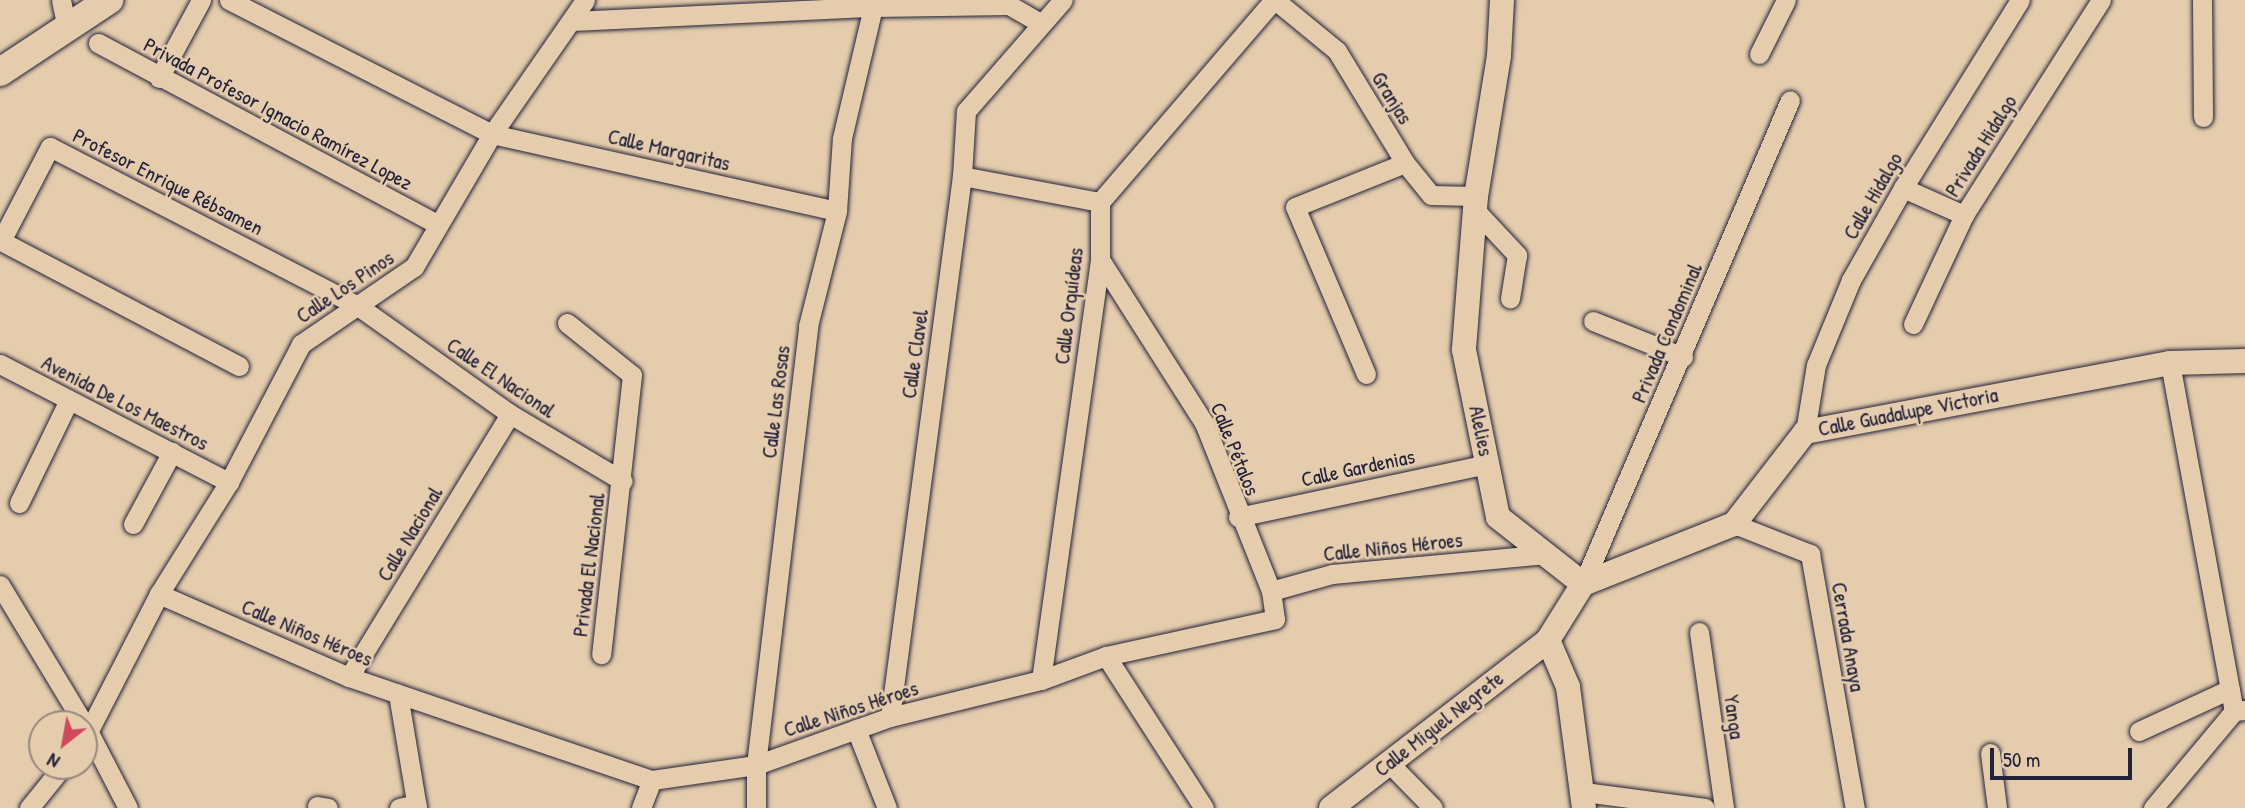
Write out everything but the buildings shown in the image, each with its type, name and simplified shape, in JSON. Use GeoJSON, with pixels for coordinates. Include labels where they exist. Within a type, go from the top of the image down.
{"type":"FeatureCollection","features":[{"type":"Feature","properties":{"kind":"main road"},"geometry":{"type":"LineString","coordinates":[[0,72],[109,0]]}},
{"type":"Feature","properties":{"kind":"street"},"geometry":{"type":"LineString","coordinates":[[61,0],[67,29]]}},
{"type":"Feature","properties":{"kind":"street"},"geometry":{"type":"LineString","coordinates":[[159,78],[201,0]]}},
{"type":"Feature","properties":{"kind":"street","name":"Calle Margaritas"},"geometry":{"type":"LineString","coordinates":[[229,0],[492,134],[837,211]]}},
{"type":"Feature","properties":{"kind":"street","name":"Calle Los Pinos"},"geometry":{"type":"LineString","coordinates":[[96,710],[159,594],[229,482],[301,344],[414,267],[492,134],[585,0]]}},
{"type":"Feature","properties":{"kind":"street","name":"Calle Clavel"},"geometry":{"type":"LineString","coordinates":[[890,717],[962,176],[967,111],[1040,23],[1063,0]]}},
{"type":"Feature","properties":{"kind":"street"},"geometry":{"type":"LineString","coordinates":[[962,176],[1100,202],[1274,0]]}},
{"type":"Feature","properties":{"kind":"street","name":"Granjas"},"geometry":{"type":"LineString","coordinates":[[1274,0],[1337,51],[1405,163],[1432,195],[1476,203]]}},
{"type":"Feature","properties":{"kind":"street","name":"Alelies"},"geometry":{"type":"LineString","coordinates":[[1502,0],[1499,57],[1476,203],[1464,350],[1498,517],[1583,584]]}},
{"type":"Feature","properties":{"kind":"street"},"geometry":{"type":"LineString","coordinates":[[1759,54],[1786,0]]}},
{"type":"Feature","properties":{"kind":"street","name":"Calle Hidalgo"},"geometry":{"type":"LineString","coordinates":[[1805,432],[1816,365],[1851,280],[1903,188],[2020,0]]}},
{"type":"Feature","properties":{"kind":"street","name":"Privada Hidalgo"},"geometry":{"type":"LineString","coordinates":[[1913,324],[1964,215],[2101,0]]}},
{"type":"Feature","properties":{"kind":"street"},"geometry":{"type":"LineString","coordinates":[[2202,0],[2203,117]]}},
{"type":"Feature","properties":{"kind":"street"},"geometry":{"type":"LineString","coordinates":[[572,21],[873,7],[1009,5],[1040,23]]}},
{"type":"Feature","properties":{"kind":"street","name":"Calle Las Rosas"},"geometry":{"type":"LineString","coordinates":[[756,808],[756,765],[808,326],[837,211],[842,138],[873,7]]}},
{"type":"Feature","properties":{"kind":"street","name":"Privada Profesor Ignacio Ramírez Lopez"},"geometry":{"type":"LineString","coordinates":[[98,43],[438,225]]}},
{"type":"Feature","properties":{"kind":"street","name":"Privada Condominal"},"geometry":{"type":"LineString","coordinates":[[1583,584],[1683,356],[1790,100]]}},
{"type":"Feature","properties":{"kind":"street","name":"Profesor Enrique Rébsamen"},"geometry":{"type":"LineString","coordinates":[[1,241],[50,147],[358,306]]}},
{"type":"Feature","properties":{"kind":"street"},"geometry":{"type":"LineString","coordinates":[[1366,374],[1295,207],[1405,163]]}},
{"type":"Feature","properties":{"kind":"street"},"geometry":{"type":"LineString","coordinates":[[1903,188],[1964,215]]}},
{"type":"Feature","properties":{"kind":"street","name":"Calle Orquídeas"},"geometry":{"type":"LineString","coordinates":[[1041,680],[1100,260],[1100,202]]}},
{"type":"Feature","properties":{"kind":"street"},"geometry":{"type":"LineString","coordinates":[[1476,203],[1517,255],[1510,298]]}},
{"type":"Feature","properties":{"kind":"street"},"geometry":{"type":"LineString","coordinates":[[1,241],[239,366]]}},
{"type":"Feature","properties":{"kind":"street","name":"Calle Pétalos"},"geometry":{"type":"LineString","coordinates":[[1100,260],[1204,422],[1238,517],[1271,591]]}},
{"type":"Feature","properties":{"kind":"street","name":"Calle El Nacional"},"geometry":{"type":"LineString","coordinates":[[358,306],[510,414],[623,481]]}},
{"type":"Feature","properties":{"kind":"street"},"geometry":{"type":"LineString","coordinates":[[1592,321],[1683,356]]}},
{"type":"Feature","properties":{"kind":"street","name":"Privada El Nacional"},"geometry":{"type":"LineString","coordinates":[[567,323],[632,375],[623,481],[601,654]]}},
{"type":"Feature","properties":{"kind":"street","name":"Calle Guadalupe Victoria"},"geometry":{"type":"LineString","coordinates":[[1734,524],[1805,432],[2170,363],[2245,360]]}},
{"type":"Feature","properties":{"kind":"street"},"geometry":{"type":"LineString","coordinates":[[2161,803],[2239,710],[2230,689],[2170,363]]}},
{"type":"Feature","properties":{"kind":"street","name":"Avenida De Los Maestros"},"geometry":{"type":"LineString","coordinates":[[0,364],[229,482]]}},
{"type":"Feature","properties":{"kind":"street"},"geometry":{"type":"LineString","coordinates":[[19,503],[69,400]]}},
{"type":"Feature","properties":{"kind":"street","name":"Calle Nacional"},"geometry":{"type":"LineString","coordinates":[[349,677],[510,414]]}},
{"type":"Feature","properties":{"kind":"street"},"geometry":{"type":"LineString","coordinates":[[133,524],[172,452]]}},
{"type":"Feature","properties":{"kind":"street","name":"Calle Gardenias"},"geometry":{"type":"LineString","coordinates":[[1238,517],[1488,464]]}},
{"type":"Feature","properties":{"kind":"street"},"geometry":{"type":"LineString","coordinates":[[1705,808],[1584,800],[1568,687],[1548,640],[1583,584],[1734,524]]}},
{"type":"Feature","properties":{"kind":"street","name":"Cerrada Anaya"},"geometry":{"type":"LineString","coordinates":[[1734,524],[1810,554],[1855,808]]}},
{"type":"Feature","properties":{"kind":"street","name":"Calle Niños Héroes"},"geometry":{"type":"LineString","coordinates":[[159,594],[349,677],[652,780],[756,765],[890,717],[1041,680],[1106,656],[1275,619],[1271,591],[1332,574],[1546,554]]}},
{"type":"Feature","properties":{"kind":"street"},"geometry":{"type":"LineString","coordinates":[[0,585],[73,710]]}},
{"type":"Feature","properties":{"kind":"street","name":"Yanga"},"geometry":{"type":"LineString","coordinates":[[1699,632],[1724,808]]}},
{"type":"Feature","properties":{"kind":"street","name":"Calle Miguel Negrete"},"geometry":{"type":"LineString","coordinates":[[1331,808],[1548,640]]}},
{"type":"Feature","properties":{"kind":"street"},"geometry":{"type":"LineString","coordinates":[[1106,656],[1203,808]]}},
{"type":"Feature","properties":{"kind":"street"},"geometry":{"type":"LineString","coordinates":[[2139,731],[2230,689]]}},
{"type":"Feature","properties":{"kind":"street"},"geometry":{"type":"LineString","coordinates":[[398,694],[411,807]]}},
{"type":"Feature","properties":{"kind":"street"},"geometry":{"type":"LineString","coordinates":[[856,729],[887,808]]}},
{"type":"Feature","properties":{"kind":"street"},"geometry":{"type":"LineString","coordinates":[[98,754],[128,808]]}},
{"type":"Feature","properties":{"kind":"street"},"geometry":{"type":"LineString","coordinates":[[1990,754],[1997,808]]}},
{"type":"Feature","properties":{"kind":"street"},"geometry":{"type":"LineString","coordinates":[[1388,762],[1433,808]]}},
{"type":"Feature","properties":{"kind":"street"},"geometry":{"type":"LineString","coordinates":[[29,808],[52,780]]}},
{"type":"Feature","properties":{"kind":"street"},"geometry":{"type":"LineString","coordinates":[[641,808],[652,780]]}}]}
